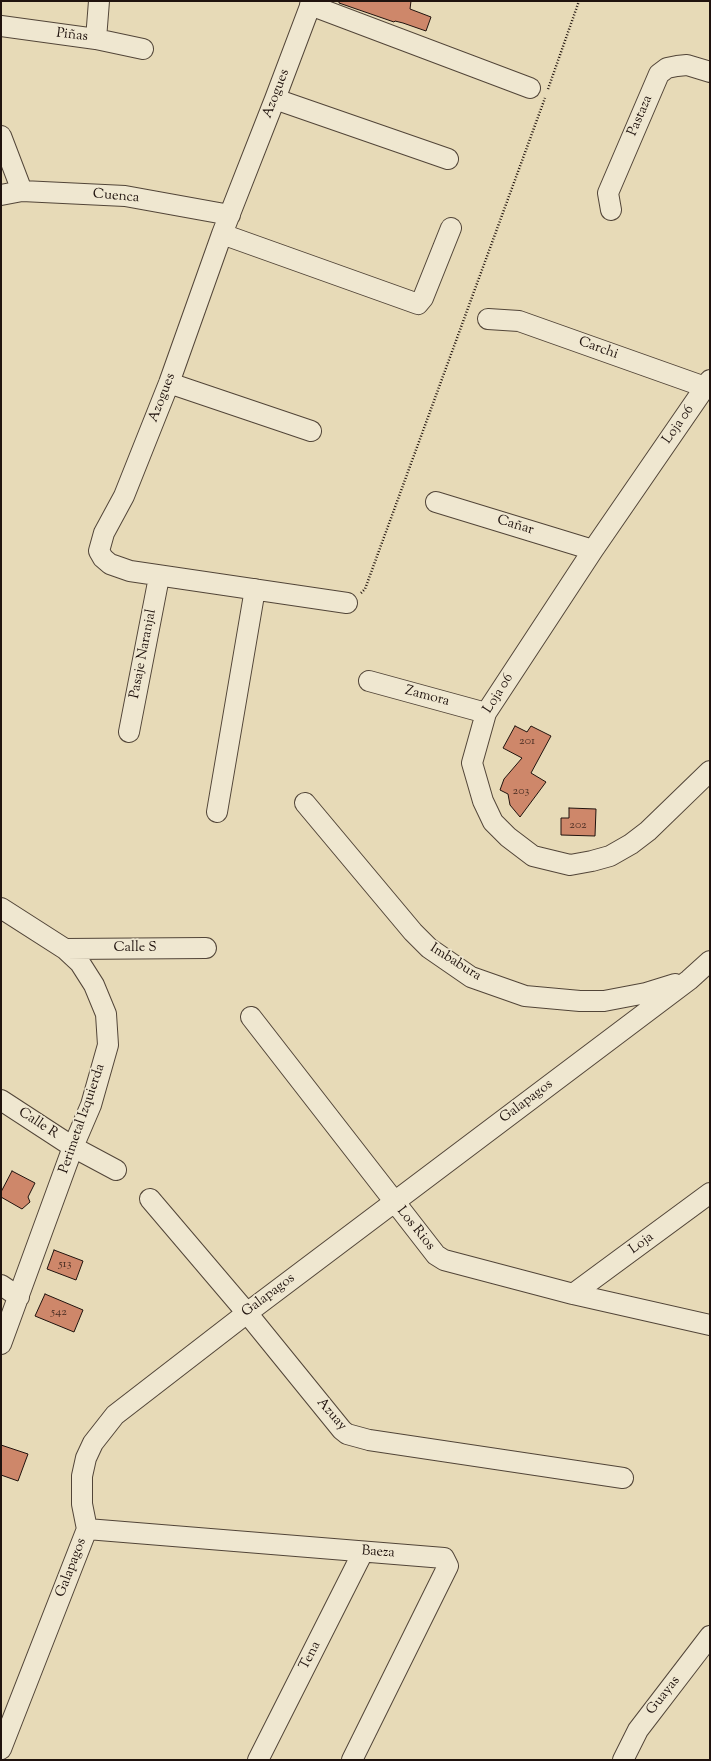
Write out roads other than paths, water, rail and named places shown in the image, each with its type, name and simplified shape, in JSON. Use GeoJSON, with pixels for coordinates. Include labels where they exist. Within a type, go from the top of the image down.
{"type":"FeatureCollection","features":[{"type":"Feature","properties":{"kind":"street"},"geometry":{"type":"LineString","coordinates":[[96,39],[99,1]]}},
{"type":"Feature","properties":{"kind":"street"},"geometry":{"type":"LineString","coordinates":[[311,3],[530,88]]}},
{"type":"Feature","properties":{"kind":"street","name":"Azogues"},"geometry":{"type":"LineString","coordinates":[[311,3],[276,99],[222,234],[169,383],[124,496],[104,533],[100,551],[103,558],[110,564],[130,572],[346,603]]}},
{"type":"Feature","properties":{"kind":"street","name":"Piñas"},"geometry":{"type":"LineString","coordinates":[[1,26],[96,39],[143,50]]}},
{"type":"Feature","properties":{"kind":"street","name":"Pastaza"},"geometry":{"type":"LineString","coordinates":[[611,210],[608,193],[659,74],[667,68],[686,65],[710,72]]}},
{"type":"Feature","properties":{"kind":"street"},"geometry":{"type":"LineString","coordinates":[[276,99],[448,159]]}},
{"type":"Feature","properties":{"kind":"street"},"geometry":{"type":"LineString","coordinates":[[1,136],[22,191]]}},
{"type":"Feature","properties":{"kind":"street","name":"Cuenca"},"geometry":{"type":"LineString","coordinates":[[1,195],[22,191],[125,196],[230,215]]}},
{"type":"Feature","properties":{"kind":"street"},"geometry":{"type":"LineString","coordinates":[[222,234],[418,304],[423,298],[451,228]]}},
{"type":"Feature","properties":{"kind":"street","name":"Carchi"},"geometry":{"type":"LineString","coordinates":[[488,319],[519,321],[707,384]]}},
{"type":"Feature","properties":{"kind":"street"},"geometry":{"type":"LineString","coordinates":[[169,383],[311,431]]}},
{"type":"Feature","properties":{"kind":"street","name":"Loja 06"},"geometry":{"type":"LineString","coordinates":[[707,384],[593,550],[486,713],[472,763],[483,801],[493,822],[508,838],[533,856],[570,865],[610,856],[648,831],[710,771]]}},
{"type":"Feature","properties":{"kind":"street","name":"Cañar"},"geometry":{"type":"LineString","coordinates":[[436,502],[593,550]]}},
{"type":"Feature","properties":{"kind":"street","name":"Pasaje Naranjal"},"geometry":{"type":"LineString","coordinates":[[129,732],[159,576]]}},
{"type":"Feature","properties":{"kind":"street"},"geometry":{"type":"LineString","coordinates":[[217,812],[255,589]]}},
{"type":"Feature","properties":{"kind":"street","name":"Zamora"},"geometry":{"type":"LineString","coordinates":[[369,681],[486,713]]}},
{"type":"Feature","properties":{"kind":"street","name":"Imbabura"},"geometry":{"type":"LineString","coordinates":[[305,803],[413,932],[429,948],[471,977],[525,996],[604,1001],[646,993],[689,980]]}},
{"type":"Feature","properties":{"kind":"street","name":"Perimetal Izquierda"},"geometry":{"type":"LineString","coordinates":[[1,908],[65,950],[80,963],[94,985],[106,1014],[108,1046],[91,1105],[73,1147],[1,1344]]}},
{"type":"Feature","properties":{"kind":"street","name":"Calle S"},"geometry":{"type":"LineString","coordinates":[[65,950],[206,948]]}},
{"type":"Feature","properties":{"kind":"street","name":"Galapagos"},"geometry":{"type":"LineString","coordinates":[[1,1749],[87,1529],[82,1504],[82,1476],[86,1458],[94,1443],[115,1415],[247,1313],[689,980],[710,962]]}},
{"type":"Feature","properties":{"kind":"street","name":"Los Rios"},"geometry":{"type":"LineString","coordinates":[[251,1017],[436,1255],[444,1260],[573,1294],[710,1325]]}},
{"type":"Feature","properties":{"kind":"street","name":"Calle R"},"geometry":{"type":"LineString","coordinates":[[1,1100],[73,1147],[116,1170]]}},
{"type":"Feature","properties":{"kind":"street","name":"Loja"},"geometry":{"type":"LineString","coordinates":[[573,1294],[710,1193]]}},
{"type":"Feature","properties":{"kind":"street","name":"Azuay"},"geometry":{"type":"LineString","coordinates":[[150,1199],[247,1313],[342,1430],[347,1434],[369,1440],[623,1478]]}},
{"type":"Feature","properties":{"kind":"street"},"geometry":{"type":"LineString","coordinates":[[1,1285],[19,1297]]}},
{"type":"Feature","properties":{"kind":"street","name":"Baeza"},"geometry":{"type":"LineString","coordinates":[[87,1529],[444,1558],[448,1566],[352,1760]]}},
{"type":"Feature","properties":{"kind":"street","name":"Tena"},"geometry":{"type":"LineString","coordinates":[[258,1760],[363,1552]]}},
{"type":"Feature","properties":{"kind":"street","name":"Guayas"},"geometry":{"type":"LineString","coordinates":[[623,1760],[638,1730],[710,1636]]}}]}
